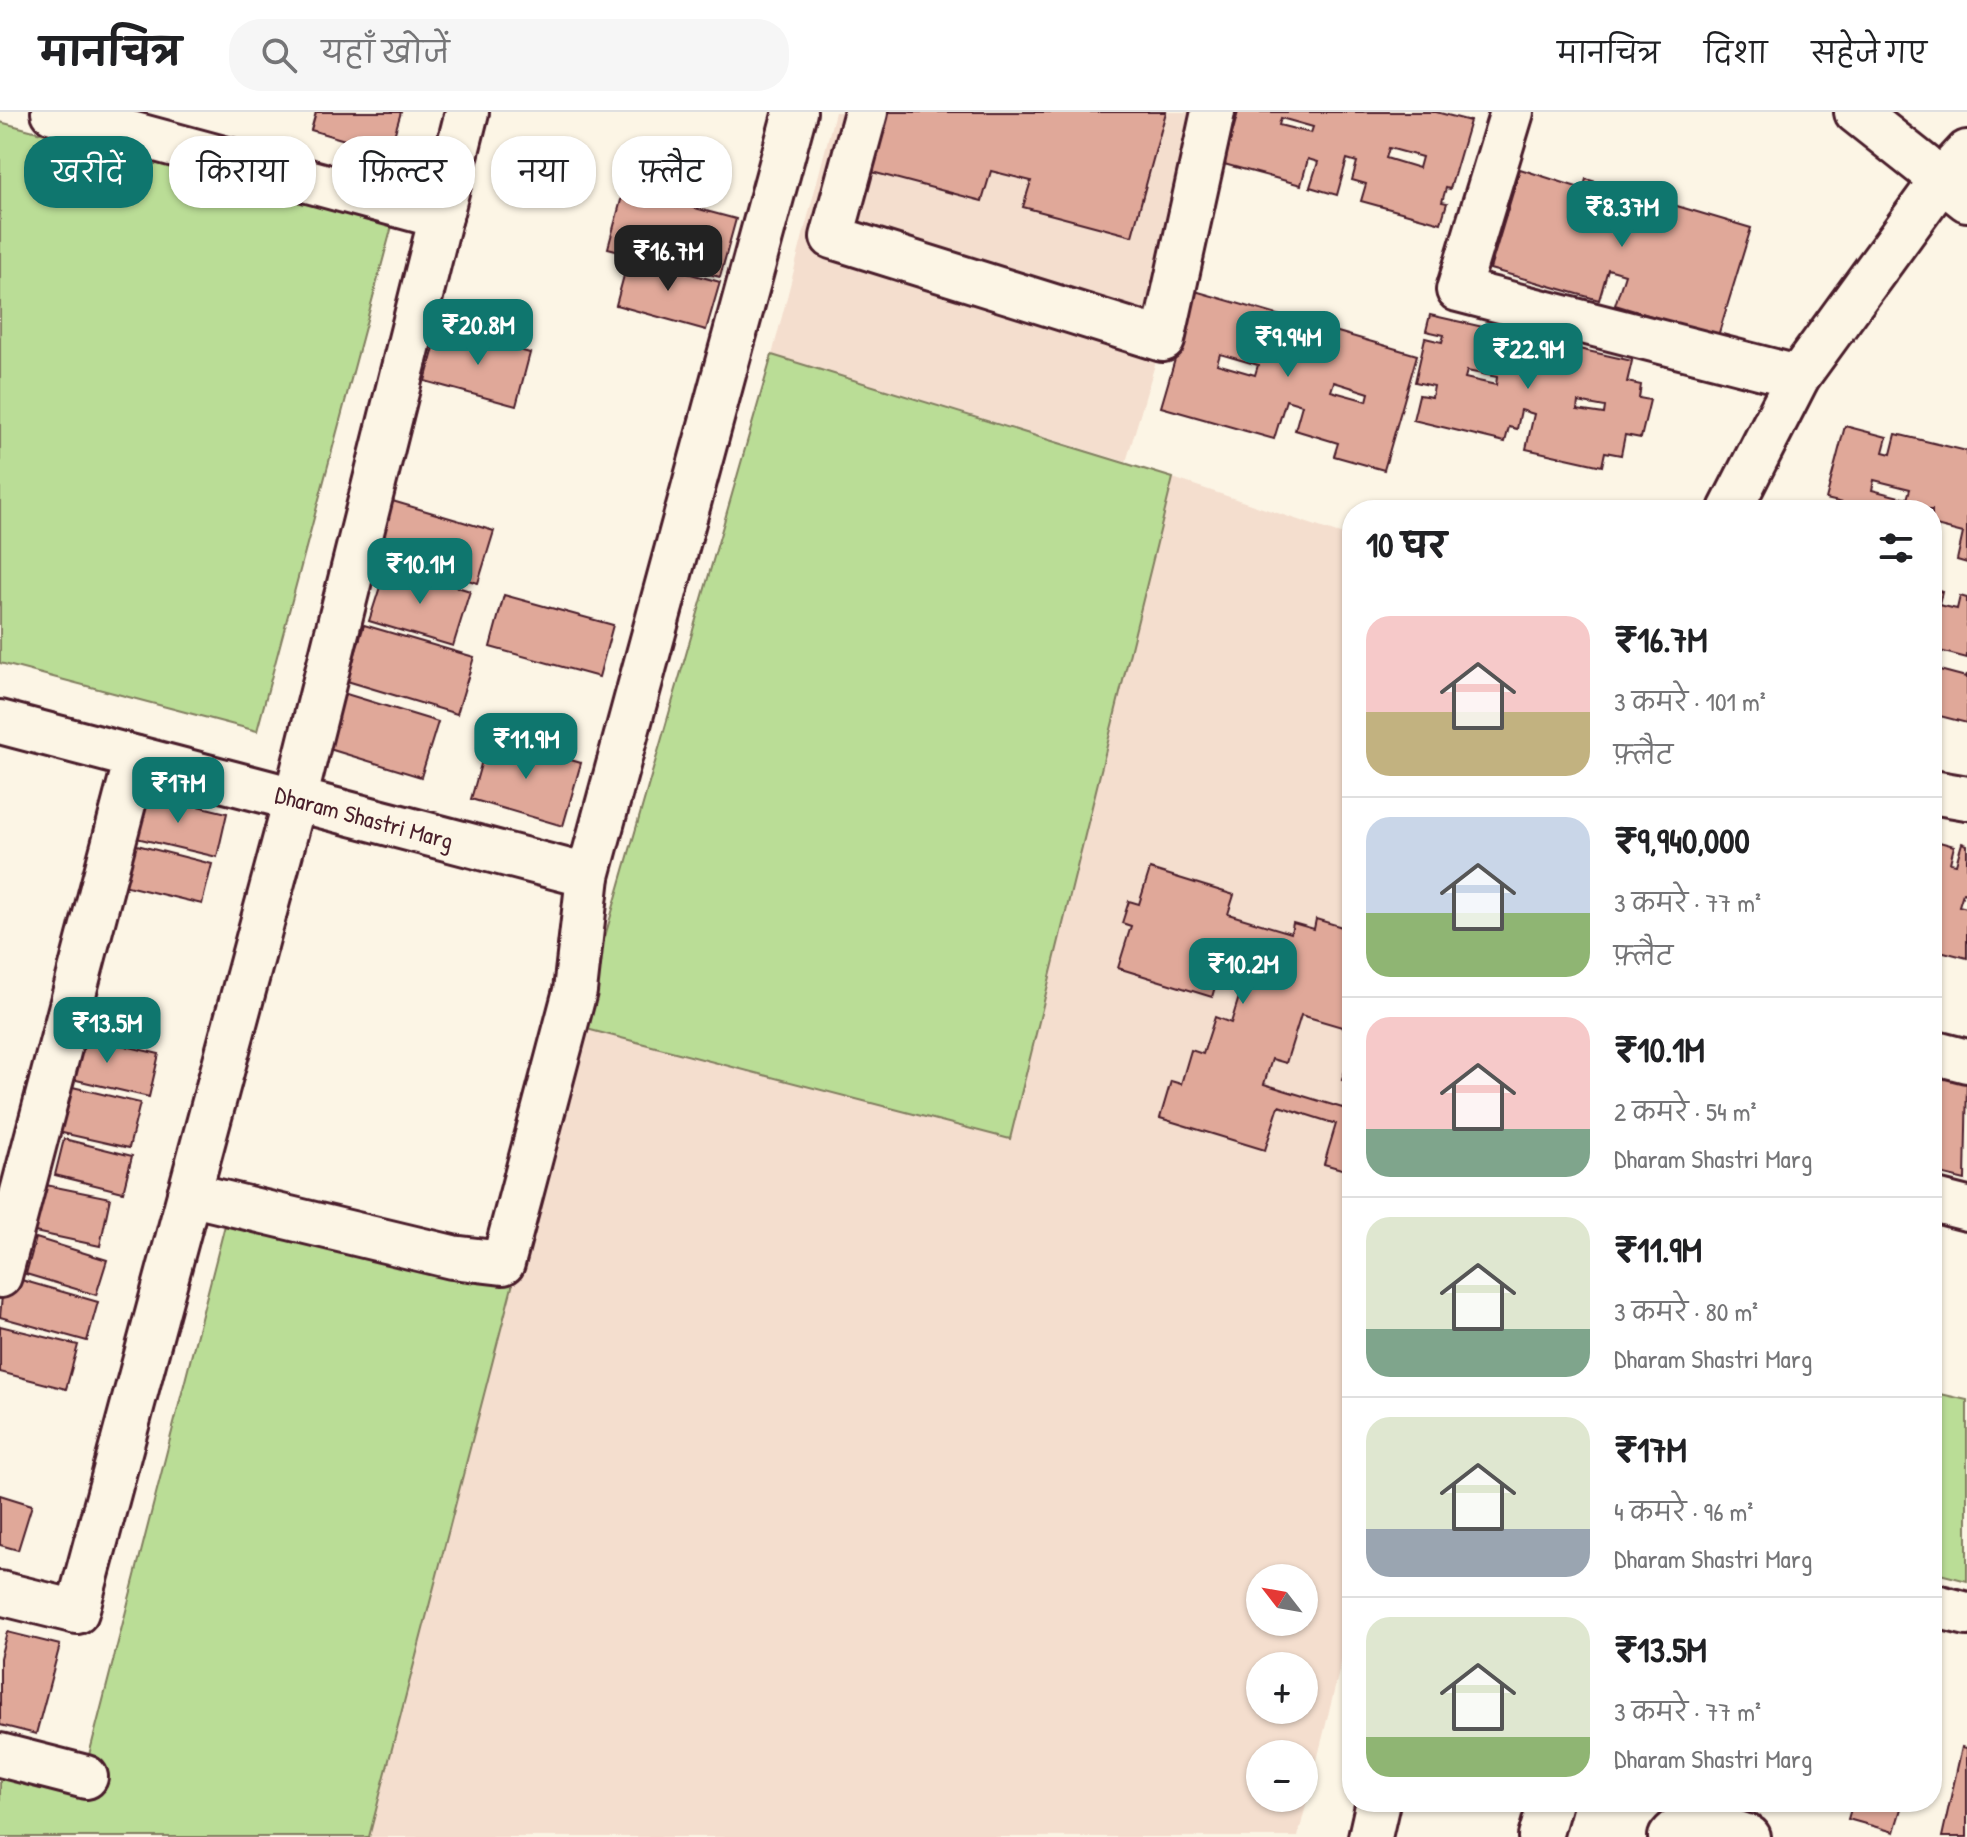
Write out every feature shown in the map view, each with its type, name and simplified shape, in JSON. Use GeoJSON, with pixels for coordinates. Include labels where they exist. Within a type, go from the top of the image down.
{"type":"FeatureCollection","features":[{"type":"Feature","properties":{"kind":"street"},"geometry":{"type":"LineString","coordinates":[[53,112],[173,128],[441,217]]}},
{"type":"Feature","properties":{"kind":"street"},"geometry":{"type":"LineString","coordinates":[[0,1593],[77,1612],[295,800],[467,112]]}},
{"type":"Feature","properties":{"kind":"street"},"geometry":{"type":"LineString","coordinates":[[189,1194],[452,1257],[503,1263],[575,991],[588,876],[795,112]]}},
{"type":"Feature","properties":{"kind":"street"},"geometry":{"type":"LineString","coordinates":[[866,112],[832,237],[1163,340],[1213,112]]}},
{"type":"Feature","properties":{"kind":"street"},"geometry":{"type":"LineString","coordinates":[[1512,112],[1458,290],[1798,377]]}},
{"type":"Feature","properties":{"kind":"street"},"geometry":{"type":"LineString","coordinates":[[1735,500],[1798,377],[1959,177],[1856,112]]}},
{"type":"Feature","properties":{"kind":"street","name":"Dharam Shastri Marg"},"geometry":{"type":"LineString","coordinates":[[0,722],[588,876]]}},
{"type":"Feature","properties":{"kind":"street"},"geometry":{"type":"LineString","coordinates":[[0,1276],[136,758]]}},
{"type":"Feature","properties":{"kind":"street"},"geometry":{"type":"LineString","coordinates":[[1942,794],[1967,798]]}},
{"type":"Feature","properties":{"kind":"street"},"geometry":{"type":"LineString","coordinates":[[1942,1055],[1967,1061]]}},
{"type":"Feature","properties":{"kind":"street"},"geometry":{"type":"LineString","coordinates":[[1942,1203],[1967,1209]]}},
{"type":"Feature","properties":{"kind":"street"},"geometry":{"type":"LineString","coordinates":[[1942,1608],[1967,1614]]}},
{"type":"Feature","properties":{"kind":"street"},"geometry":{"type":"LineString","coordinates":[[0,1755],[86,1777]]}},
{"type":"Feature","properties":{"kind":"street"},"geometry":{"type":"LineString","coordinates":[[1370,1837],[1376,1812]]}},
{"type":"Feature","properties":{"kind":"street"},"geometry":{"type":"LineString","coordinates":[[1540,1837],[1547,1812]]}},
{"type":"Feature","properties":{"kind":"street"},"geometry":{"type":"LineString","coordinates":[[1670,1837],[1675,1830],[1693,1824],[1711,1825],[1749,1837]]}},
{"type":"Feature","properties":{"kind":"shaded area"},"geometry":{"type":"Polygon","coordinates":[[[835,112],[1230,112],[1126,462],[772,355],[835,112]]]}},
{"type":"Feature","properties":{"kind":"shaded area"},"geometry":{"type":"Polygon","coordinates":[[[1173,478],[1342,535],[1342,1659],[1318,1756],[1318,1740],[1246,1740],[1246,1812],[1304,1812],[1298,1837],[369,1837],[579,1027],[1009,1139],[1173,478]]]}},
{"type":"Feature","properties":{"kind":"green space"},"geometry":{"type":"Polygon","coordinates":[[[0,122],[53,136],[24,136],[24,208],[153,208],[153,163],[169,167],[169,208],[316,206],[392,226],[257,731],[0,663],[0,122]]]}},
{"type":"Feature","properties":{"kind":"green space"},"geometry":{"type":"Polygon","coordinates":[[[772,355],[1173,478],[1010,1139],[579,1027],[772,355]]]}},
{"type":"Feature","properties":{"kind":"green space"},"geometry":{"type":"Polygon","coordinates":[[[226,1221],[514,1279],[369,1837],[0,1837],[0,1735],[89,1755],[226,1221]]]}},
{"type":"Feature","properties":{"kind":"green space"},"geometry":{"type":"Polygon","coordinates":[[[1942,1394],[1967,1400],[1967,1581],[1942,1575],[1942,1394]]]}},
{"type":"Feature","properties":{"kind":"building"},"geometry":{"type":"Polygon","coordinates":[[[316,112],[401,112],[394,136],[332,136],[311,130],[316,112]]]}},
{"type":"Feature","properties":{"kind":"building"},"geometry":{"type":"Polygon","coordinates":[[[889,112],[1166,112],[1132,236],[1023,207],[1031,181],[991,171],[982,201],[872,172],[889,112]]]}},
{"type":"Feature","properties":{"kind":"building"},"geometry":{"type":"Polygon","coordinates":[[[1238,112],[1436,112],[1470,121],[1450,189],[1446,188],[1442,202],[1447,203],[1441,223],[1361,201],[1366,184],[1352,180],[1357,162],[1347,159],[1337,195],[1310,187],[1318,162],[1308,159],[1301,185],[1224,164],[1238,112]],[[1281,118],[1279,125],[1311,133],[1313,127],[1281,118]],[[1389,148],[1386,158],[1419,168],[1422,157],[1389,148]]]}},
{"type":"Feature","properties":{"kind":"building"},"geometry":{"type":"Polygon","coordinates":[[[1520,169],[1583,189],[1586,179],[1751,228],[1718,336],[1615,305],[1625,274],[1608,269],[1599,300],[1490,269],[1520,169]]]}},
{"type":"Feature","properties":{"kind":"building"},"geometry":{"type":"Polygon","coordinates":[[[619,208],[695,208],[736,219],[720,277],[608,248],[619,208]]]}},
{"type":"Feature","properties":{"kind":"building"},"geometry":{"type":"Polygon","coordinates":[[[629,257],[720,282],[706,330],[616,305],[629,257]]]}},
{"type":"Feature","properties":{"kind":"building"},"geometry":{"type":"Polygon","coordinates":[[[1195,291],[1305,323],[1302,334],[1328,342],[1331,330],[1417,355],[1384,470],[1334,456],[1338,443],[1295,430],[1302,405],[1286,400],[1274,439],[1161,407],[1195,291]],[[1220,354],[1217,364],[1255,375],[1258,365],[1220,354]],[[1334,382],[1331,391],[1367,401],[1369,393],[1334,382]]]}},
{"type":"Feature","properties":{"kind":"building"},"geometry":{"type":"Polygon","coordinates":[[[1430,315],[1563,345],[1559,364],[1566,366],[1570,347],[1632,361],[1627,382],[1641,385],[1639,398],[1650,400],[1641,438],[1625,435],[1621,455],[1605,452],[1602,466],[1526,449],[1534,414],[1521,410],[1517,429],[1509,427],[1505,442],[1413,420],[1419,395],[1432,397],[1434,386],[1415,382],[1425,338],[1442,342],[1444,335],[1426,331],[1430,315]],[[1467,371],[1465,378],[1496,385],[1497,377],[1467,371]],[[1578,402],[1577,410],[1604,414],[1605,407],[1578,402]]]}},
{"type":"Feature","properties":{"kind":"building"},"geometry":{"type":"Polygon","coordinates":[[[439,329],[530,353],[516,406],[425,381],[439,329]]]}},
{"type":"Feature","properties":{"kind":"building"},"geometry":{"type":"Polygon","coordinates":[[[1845,426],[1887,437],[1883,452],[1891,454],[1896,434],[1967,451],[1967,563],[1957,560],[1963,533],[1942,528],[1942,500],[1826,499],[1845,426]],[[1874,480],[1872,490],[1907,499],[1910,489],[1874,480]]]}},
{"type":"Feature","properties":{"kind":"building"},"geometry":{"type":"Polygon","coordinates":[[[389,500],[494,531],[478,583],[373,552],[389,500]]]}},
{"type":"Feature","properties":{"kind":"building"},"geometry":{"type":"Polygon","coordinates":[[[387,565],[470,591],[453,646],[369,621],[387,565]]]}},
{"type":"Feature","properties":{"kind":"building"},"geometry":{"type":"Polygon","coordinates":[[[504,595],[613,625],[599,677],[490,647],[504,595]]]}},
{"type":"Feature","properties":{"kind":"building"},"geometry":{"type":"Polygon","coordinates":[[[1960,596],[1967,598],[1967,658],[1942,652],[1942,606],[1957,609],[1960,596]]]}},
{"type":"Feature","properties":{"kind":"building"},"geometry":{"type":"Polygon","coordinates":[[[364,625],[474,657],[457,714],[347,681],[364,625]]]}},
{"type":"Feature","properties":{"kind":"building"},"geometry":{"type":"Polygon","coordinates":[[[1942,671],[1966,677],[1967,674],[1967,723],[1942,717],[1942,671]]]}},
{"type":"Feature","properties":{"kind":"building"},"geometry":{"type":"Polygon","coordinates":[[[343,693],[438,722],[421,777],[326,748],[343,693]]]}},
{"type":"Feature","properties":{"kind":"building"},"geometry":{"type":"Polygon","coordinates":[[[489,736],[581,763],[563,826],[471,799],[489,736]]]}},
{"type":"Feature","properties":{"kind":"building"},"geometry":{"type":"Polygon","coordinates":[[[139,792],[227,813],[217,857],[128,836],[139,792]]]}},
{"type":"Feature","properties":{"kind":"building"},"geometry":{"type":"Polygon","coordinates":[[[1942,843],[1954,846],[1950,863],[1956,864],[1962,843],[1967,845],[1967,894],[1963,893],[1959,906],[1967,908],[1967,958],[1942,952],[1942,843]]]}},
{"type":"Feature","properties":{"kind":"building"},"geometry":{"type":"Polygon","coordinates":[[[133,844],[212,864],[202,904],[123,885],[133,844]]]}},
{"type":"Feature","properties":{"kind":"building"},"geometry":{"type":"Polygon","coordinates":[[[1150,869],[1234,895],[1228,914],[1291,933],[1293,923],[1314,929],[1316,919],[1342,927],[1342,1027],[1301,1015],[1286,1063],[1272,1059],[1264,1084],[1342,1108],[1342,1169],[1324,1164],[1336,1124],[1279,1106],[1265,1150],[1160,1118],[1171,1081],[1181,1084],[1191,1050],[1203,1054],[1215,1017],[1231,1023],[1250,961],[1225,953],[1212,997],[1118,968],[1131,926],[1122,923],[1129,901],[1139,904],[1150,869]]]}},
{"type":"Feature","properties":{"kind":"building"},"geometry":{"type":"Polygon","coordinates":[[[66,1032],[159,1054],[149,1097],[55,1075],[66,1032]]]}},
{"type":"Feature","properties":{"kind":"building"},"geometry":{"type":"Polygon","coordinates":[[[1942,1073],[1967,1079],[1965,1180],[1942,1174],[1942,1073]]]}},
{"type":"Feature","properties":{"kind":"building"},"geometry":{"type":"Polygon","coordinates":[[[60,1084],[140,1103],[129,1148],[49,1130],[60,1084]]]}},
{"type":"Feature","properties":{"kind":"building"},"geometry":{"type":"Polygon","coordinates":[[[64,1139],[132,1156],[123,1192],[55,1175],[64,1139]]]}},
{"type":"Feature","properties":{"kind":"building"},"geometry":{"type":"Polygon","coordinates":[[[41,1184],[110,1198],[100,1246],[30,1231],[41,1184]]]}},
{"type":"Feature","properties":{"kind":"building"},"geometry":{"type":"Polygon","coordinates":[[[36,1238],[107,1260],[96,1295],[26,1274],[36,1238]]]}},
{"type":"Feature","properties":{"kind":"building"},"geometry":{"type":"Polygon","coordinates":[[[4,1275],[98,1302],[87,1341],[0,1317],[4,1275]]]}},
{"type":"Feature","properties":{"kind":"building"},"geometry":{"type":"Polygon","coordinates":[[[0,1326],[78,1345],[66,1389],[0,1372],[0,1326]]]}},
{"type":"Feature","properties":{"kind":"building"},"geometry":{"type":"Polygon","coordinates":[[[0,1495],[32,1505],[18,1550],[0,1545],[0,1495]]]}},
{"type":"Feature","properties":{"kind":"building"},"geometry":{"type":"Polygon","coordinates":[[[7,1632],[60,1645],[36,1734],[0,1725],[0,1658],[7,1632]]]}},
{"type":"Feature","properties":{"kind":"building"},"geometry":{"type":"Polygon","coordinates":[[[1962,1747],[1967,1748],[1967,1837],[1942,1837],[1962,1747]]]}},
{"type":"Feature","properties":{"kind":"building"},"geometry":{"type":"Polygon","coordinates":[[[1850,1812],[1900,1812],[1894,1832],[1848,1819],[1850,1812]]]}}]}
